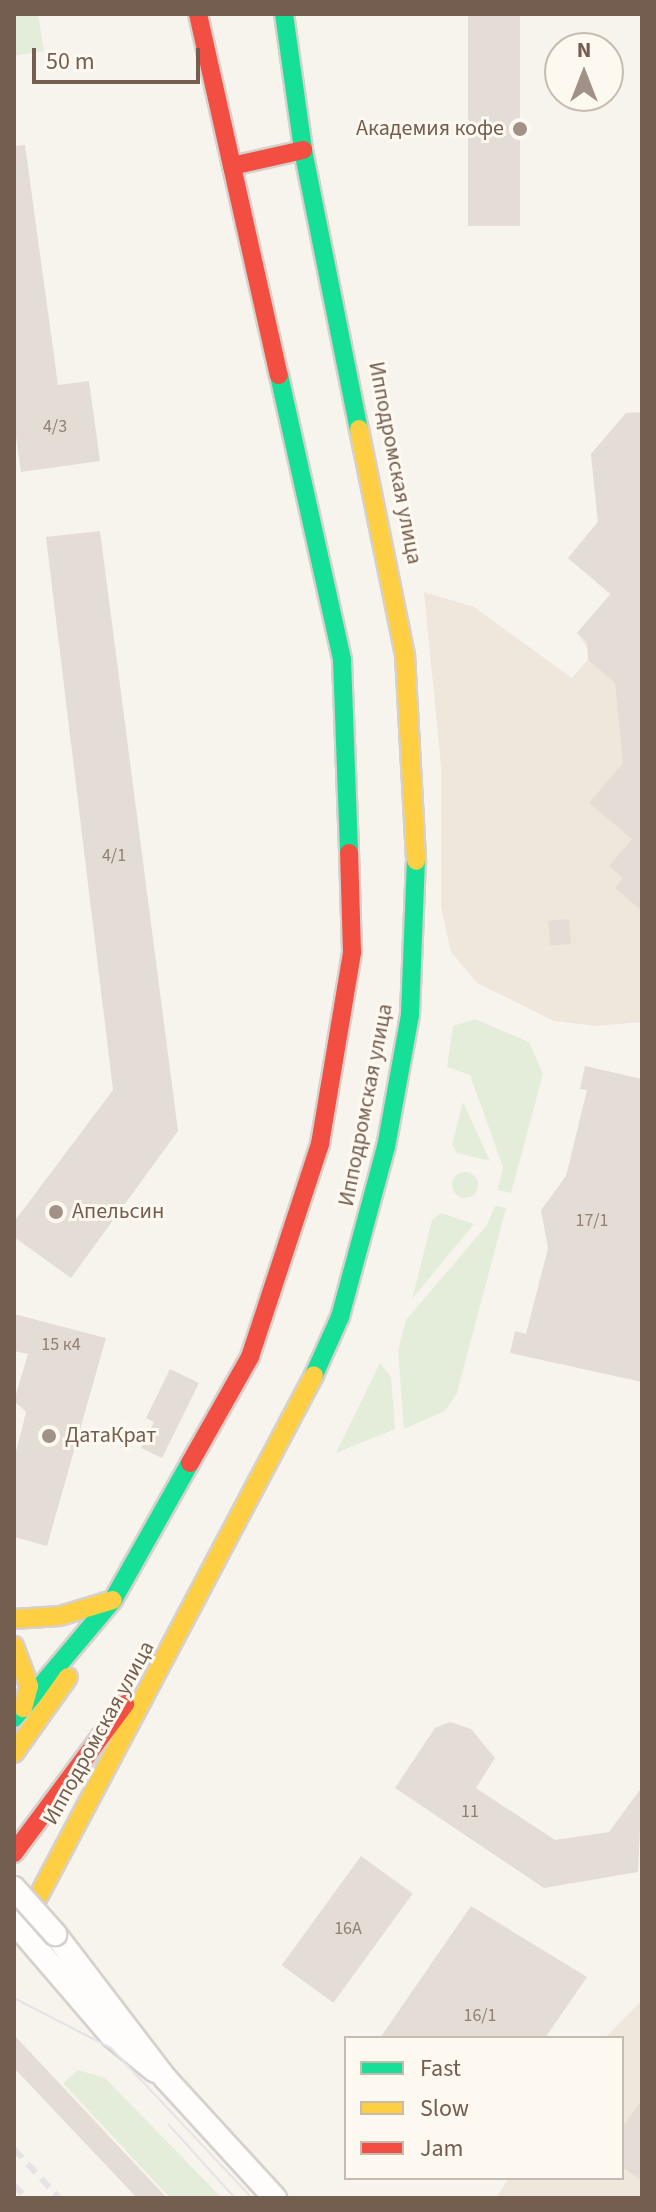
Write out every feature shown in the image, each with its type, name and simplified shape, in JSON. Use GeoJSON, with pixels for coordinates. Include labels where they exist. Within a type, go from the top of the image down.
{"type":"FeatureCollection","features":[{"type":"Feature","properties":{"kind":"main road","name":"Ипподромская улица"},"geometry":{"type":"LineString","coordinates":[[19,1713],[113,1600],[250,1357],[283,1273],[345,1056],[352,881],[342,660],[198,14]]}},
{"type":"Feature","properties":{"kind":"main road","name":"Ипподромская улица"},"geometry":{"type":"LineString","coordinates":[[38,1897],[191,1613],[340,1317],[402,1068],[417,926],[405,655],[303,150],[284,14]]}},
{"type":"Feature","properties":{"kind":"main road"},"geometry":{"type":"LineString","coordinates":[[232,166],[303,150]]}},
{"type":"Feature","properties":{"kind":"main road"},"geometry":{"type":"LineString","coordinates":[[377,1063],[402,1068]]}},
{"type":"Feature","properties":{"kind":"main road"},"geometry":{"type":"LineString","coordinates":[[14,1619],[60,1616],[113,1600]]}},
{"type":"Feature","properties":{"kind":"main road"},"geometry":{"type":"LineString","coordinates":[[14,1753],[113,1600]]}},
{"type":"Feature","properties":{"kind":"main road"},"geometry":{"type":"LineString","coordinates":[[14,1853],[191,1613]]}},
{"type":"Feature","properties":{"kind":"main road"},"geometry":{"type":"LineString","coordinates":[[14,1646],[29,1686],[19,1713]]}},
{"type":"Feature","properties":{"kind":"street"},"geometry":{"type":"LineString","coordinates":[[14,1888],[47,1942],[275,2198]]}},
{"type":"Feature","properties":{"kind":"street"},"geometry":{"type":"LineString","coordinates":[[14,1922],[47,1942]]}},
{"type":"Feature","properties":{"kind":"shaded area"},"geometry":{"type":"Polygon","coordinates":[[[642,412],[642,1022],[596,1026],[554,1021],[477,983],[451,952],[441,907],[441,766],[424,592],[474,607],[572,678],[592,655],[577,633],[610,594],[568,558],[598,522],[591,454],[626,413],[642,412]]]}},
{"type":"Feature","properties":{"kind":"shaded area"},"geometry":{"type":"Polygon","coordinates":[[[642,2000],[642,2198],[496,2198],[508,2180],[624,2180],[624,2036],[607,2036],[642,2000]]]}},
{"type":"Feature","properties":{"kind":"green space"},"geometry":{"type":"Polygon","coordinates":[[[14,14],[38,14],[44,51],[14,56],[14,14]]]}},
{"type":"Feature","properties":{"kind":"green space"},"geometry":{"type":"Polygon","coordinates":[[[475,1019],[529,1042],[543,1074],[511,1193],[498,1190],[503,1167],[470,1075],[447,1067],[453,1026],[475,1019]]]}},
{"type":"Feature","properties":{"kind":"green space"},"geometry":{"type":"Polygon","coordinates":[[[463,1102],[490,1161],[457,1153],[452,1144],[463,1102]]]}},
{"type":"Feature","properties":{"kind":"green space"},"geometry":{"type":"Polygon","coordinates":[[[465,1172],[474,1176],[478,1185],[474,1194],[465,1198],[456,1194],[452,1185],[456,1176],[465,1172]]]}},
{"type":"Feature","properties":{"kind":"green space"},"geometry":{"type":"Polygon","coordinates":[[[495,1206],[506,1208],[457,1393],[445,1411],[404,1429],[398,1351],[406,1320],[487,1225],[495,1206]]]}},
{"type":"Feature","properties":{"kind":"green space"},"geometry":{"type":"Polygon","coordinates":[[[441,1213],[474,1224],[412,1299],[432,1220],[441,1213]]]}},
{"type":"Feature","properties":{"kind":"green space"},"geometry":{"type":"Polygon","coordinates":[[[380,1363],[391,1377],[395,1429],[336,1453],[380,1363]]]}},
{"type":"Feature","properties":{"kind":"green space"},"geometry":{"type":"Polygon","coordinates":[[[78,2070],[105,2078],[222,2198],[170,2198],[63,2083],[78,2070]]]}},
{"type":"Feature","properties":{"kind":"building"},"geometry":{"type":"Polygon","coordinates":[[[468,14],[520,14],[520,226],[468,226],[468,14]]]}},
{"type":"Feature","properties":{"kind":"building"},"geometry":{"type":"Polygon","coordinates":[[[25,145],[58,385],[89,381],[100,461],[21,472],[14,422],[14,146],[25,145]]]}},
{"type":"Feature","properties":{"kind":"building"},"geometry":{"type":"Polygon","coordinates":[[[642,412],[642,911],[615,888],[623,878],[609,866],[632,839],[589,803],[623,763],[615,683],[588,660],[587,642],[577,633],[611,594],[568,558],[598,522],[591,454],[626,413],[642,412]]]}},
{"type":"Feature","properties":{"kind":"building"},"geometry":{"type":"Polygon","coordinates":[[[100,531],[178,1131],[71,1278],[14,1237],[14,1222],[113,1090],[46,537],[100,531]]]}},
{"type":"Feature","properties":{"kind":"building"},"geometry":{"type":"Polygon","coordinates":[[[569,919],[571,944],[550,946],[548,921],[569,919]]]}},
{"type":"Feature","properties":{"kind":"building"},"geometry":{"type":"Polygon","coordinates":[[[585,1066],[642,1079],[642,1382],[510,1353],[515,1331],[526,1334],[548,1248],[541,1210],[566,1176],[587,1090],[580,1089],[585,1066]]]}},
{"type":"Feature","properties":{"kind":"building","name":"ДатаКрат"},"geometry":{"type":"Polygon","coordinates":[[[14,1314],[106,1338],[47,1546],[14,1537],[14,1460],[26,1412],[14,1401],[28,1354],[14,1351],[14,1314]]]}},
{"type":"Feature","properties":{"kind":"building"},"geometry":{"type":"Polygon","coordinates":[[[170,1369],[199,1383],[162,1458],[141,1448],[154,1422],[146,1418],[170,1369]]]}},
{"type":"Feature","properties":{"kind":"building"},"geometry":{"type":"Polygon","coordinates":[[[450,1722],[471,1729],[495,1758],[476,1788],[555,1840],[609,1832],[642,1787],[638,1872],[544,1888],[395,1788],[435,1728],[450,1722]]]}},
{"type":"Feature","properties":{"kind":"building"},"geometry":{"type":"Polygon","coordinates":[[[361,1856],[413,1894],[333,2003],[282,1965],[361,1856]]]}},
{"type":"Feature","properties":{"kind":"building"},"geometry":{"type":"Polygon","coordinates":[[[471,1906],[587,1977],[546,2036],[381,2036],[471,1906]]]}},
{"type":"Feature","properties":{"kind":"building"},"geometry":{"type":"Polygon","coordinates":[[[14,2035],[167,2198],[137,2198],[14,2068],[14,2035]]]}},
{"type":"Feature","properties":{"kind":"building"},"geometry":{"type":"Polygon","coordinates":[[[642,2100],[642,2181],[624,2168],[624,2124],[642,2100]]]}},
{"type":"Feature","properties":{"kind":"tram line"},"geometry":{"type":"LineString","coordinates":[[14,1998],[111,2048],[252,2198]]}},
{"type":"Feature","properties":{"kind":"tram line"},"geometry":{"type":"LineString","coordinates":[[169,2125],[235,2198]]}},
{"type":"Feature","properties":{"kind":"railway"},"geometry":{"type":"LineString","coordinates":[[14,2149],[59,2198]]}},
{"type":"Feature","properties":{"kind":"railway"},"geometry":{"type":"LineString","coordinates":[[14,2185],[26,2198]]}},
{"type":"Feature","properties":{"kind":"traffic: fast"},"geometry":{"type":"LineString","coordinates":[[284,14],[303,150],[359,429]]}},
{"type":"Feature","properties":{"kind":"traffic: fast"},"geometry":{"type":"LineString","coordinates":[[279,375],[342,660],[349,853]]}},
{"type":"Feature","properties":{"kind":"traffic: fast"},"geometry":{"type":"LineString","coordinates":[[314,1375],[340,1317],[386,1147],[410,1015],[416,861]]}},
{"type":"Feature","properties":{"kind":"traffic: fast"},"geometry":{"type":"LineString","coordinates":[[14,1718],[113,1600],[190,1463]]}},
{"type":"Feature","properties":{"kind":"traffic: slow"},"geometry":{"type":"LineString","coordinates":[[359,429],[405,655],[416,861]]}},
{"type":"Feature","properties":{"kind":"traffic: slow"},"geometry":{"type":"LineString","coordinates":[[38,1897],[314,1375]]}},
{"type":"Feature","properties":{"kind":"traffic: slow"},"geometry":{"type":"LineString","coordinates":[[14,1619],[60,1616],[113,1600]]}},
{"type":"Feature","properties":{"kind":"traffic: slow"},"geometry":{"type":"LineString","coordinates":[[14,1646],[29,1686],[23,1708]]}},
{"type":"Feature","properties":{"kind":"traffic: slow"},"geometry":{"type":"LineString","coordinates":[[14,1753],[68,1677]]}},
{"type":"Feature","properties":{"kind":"traffic: jam"},"geometry":{"type":"LineString","coordinates":[[198,14],[279,375]]}},
{"type":"Feature","properties":{"kind":"traffic: jam"},"geometry":{"type":"LineString","coordinates":[[232,166],[303,150]]}},
{"type":"Feature","properties":{"kind":"traffic: jam"},"geometry":{"type":"LineString","coordinates":[[190,1463],[250,1357],[320,1144],[352,952],[349,853]]}},
{"type":"Feature","properties":{"kind":"traffic: jam"},"geometry":{"type":"LineString","coordinates":[[14,1853],[125,1704]]}},
{"type":"Feature","properties":{"kind":"place","name":"Академия кофе"},"geometry":{"type":"Point","coordinates":[520,129]}},
{"type":"Feature","properties":{"kind":"place","name":"Апельсин"},"geometry":{"type":"Point","coordinates":[56,1212]}},
{"type":"Feature","properties":{"kind":"place","name":"ДатаКрат"},"geometry":{"type":"Point","coordinates":[49,1436]}}]}
